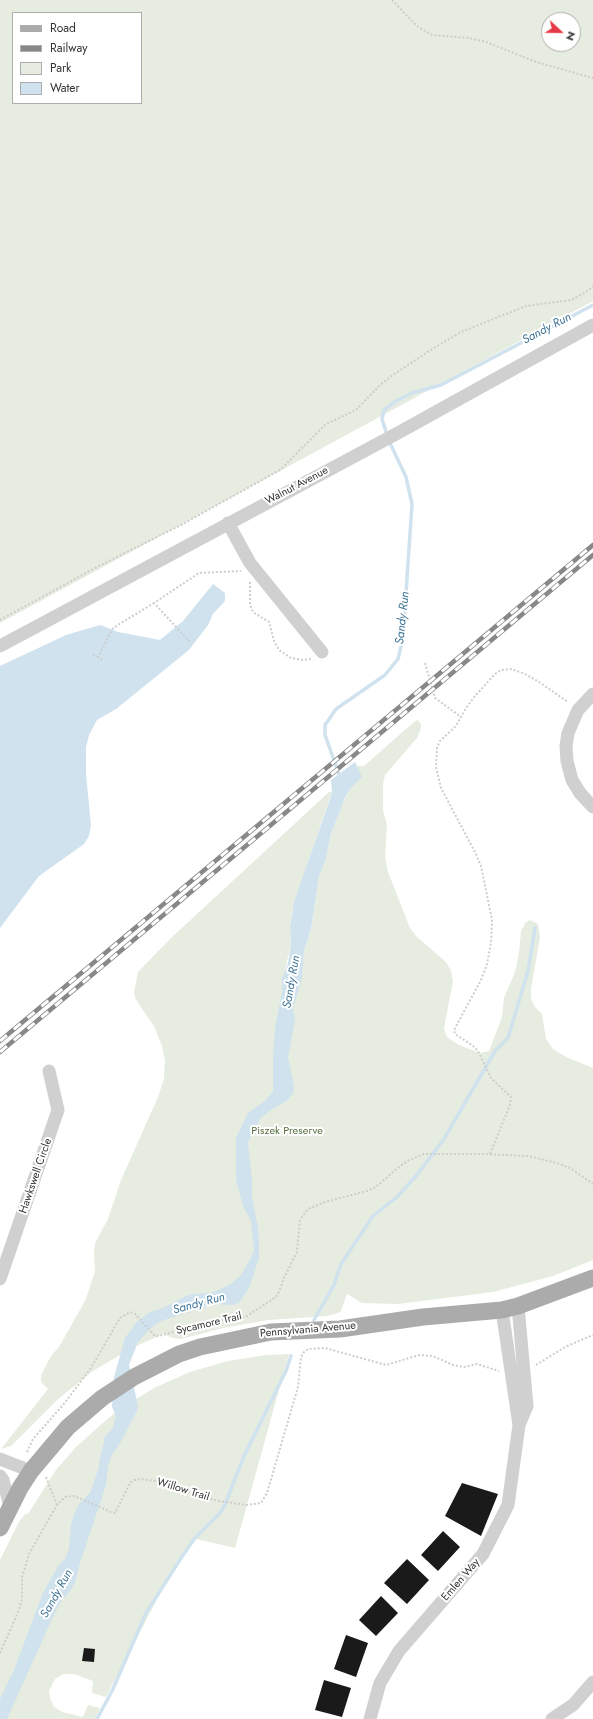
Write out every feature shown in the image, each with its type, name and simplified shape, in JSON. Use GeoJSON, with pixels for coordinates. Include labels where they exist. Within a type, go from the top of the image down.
{"type":"FeatureCollection","features":[{"type":"Feature","properties":{"kind":"main road","name":"Pennsylvania Avenue"},"geometry":{"type":"LineString","coordinates":[[0,1528],[10,1507],[38,1474],[68,1428],[102,1398],[134,1377],[179,1354],[200,1347],[271,1332],[340,1328],[423,1317],[510,1308],[593,1278]]}},
{"type":"Feature","properties":{"kind":"street","name":"Walnut Avenue"},"geometry":{"type":"LineString","coordinates":[[0,646],[396,434],[593,326]]}},
{"type":"Feature","properties":{"kind":"street"},"geometry":{"type":"LineString","coordinates":[[228,523],[254,568],[322,652]]}},
{"type":"Feature","properties":{"kind":"street"},"geometry":{"type":"LineString","coordinates":[[593,694],[578,710],[568,733],[567,761],[572,780],[580,793],[593,807]]}},
{"type":"Feature","properties":{"kind":"street","name":"Hawkswell Circle"},"geometry":{"type":"LineString","coordinates":[[0,1279],[58,1110],[49,1071]]}},
{"type":"Feature","properties":{"kind":"street","name":"Emlen Way"},"geometry":{"type":"LineString","coordinates":[[510,1308],[524,1368],[528,1406],[519,1425]]}},
{"type":"Feature","properties":{"kind":"street","name":"Emlen Way"},"geometry":{"type":"LineString","coordinates":[[370,1719],[380,1683],[399,1651],[483,1554],[508,1505],[519,1425],[510,1370],[510,1308]]}},
{"type":"Feature","properties":{"kind":"street"},"geometry":{"type":"LineString","coordinates":[[0,1459],[38,1474]]}},
{"type":"Feature","properties":{"kind":"street"},"geometry":{"type":"LineString","coordinates":[[0,1476],[3,1480],[10,1507]]}},
{"type":"Feature","properties":{"kind":"street"},"geometry":{"type":"LineString","coordinates":[[552,1719],[573,1705],[593,1682]]}},
{"type":"Feature","properties":{"kind":"path"},"geometry":{"type":"LineString","coordinates":[[392,0],[417,26],[432,35],[469,38],[486,42],[536,62],[593,78]]}},
{"type":"Feature","properties":{"kind":"path"},"geometry":{"type":"LineString","coordinates":[[0,620],[95,568],[197,517],[280,470],[326,424],[356,410],[380,385],[393,375],[428,351],[461,332],[526,306],[571,300],[586,292],[593,286]]}},
{"type":"Feature","properties":{"kind":"path"},"geometry":{"type":"LineString","coordinates":[[98,657],[113,628],[154,604],[199,573],[240,571],[254,568]]}},
{"type":"Feature","properties":{"kind":"path"},"geometry":{"type":"LineString","coordinates":[[254,568],[249,583],[250,605],[254,612],[269,622],[274,641],[279,650],[291,658],[303,660],[314,659],[322,652]]}},
{"type":"Feature","properties":{"kind":"path"},"geometry":{"type":"LineString","coordinates":[[154,604],[190,642]]}},
{"type":"Feature","properties":{"kind":"path"},"geometry":{"type":"LineString","coordinates":[[93,655],[102,660]]}},
{"type":"Feature","properties":{"kind":"path"},"geometry":{"type":"LineString","coordinates":[[424,663],[435,698],[461,718]]}},
{"type":"Feature","properties":{"kind":"path"},"geometry":{"type":"LineString","coordinates":[[490,1154],[511,1100],[509,1094],[495,1084],[490,1077],[478,1051],[472,1045],[455,1034],[454,1030],[481,980],[487,964],[492,931],[490,912],[481,866],[471,842],[441,788],[436,767],[436,754],[440,741],[452,731],[466,708],[488,681],[495,674],[507,669],[518,671],[540,682],[578,710]]}},
{"type":"Feature","properties":{"kind":"path","name":"Sycamore Trail"},"geometry":{"type":"LineString","coordinates":[[27,1454],[28,1447],[33,1439],[63,1405],[92,1368],[120,1318],[130,1312],[135,1314],[155,1336],[165,1335],[218,1320],[241,1318],[276,1297],[297,1252],[300,1220],[308,1209],[325,1202],[367,1191],[376,1187],[400,1166],[414,1158],[424,1154],[490,1154],[528,1156],[557,1163],[570,1168],[593,1184]]}},
{"type":"Feature","properties":{"kind":"path"},"geometry":{"type":"LineString","coordinates":[[524,1368],[532,1367],[566,1347],[593,1334]]}},
{"type":"Feature","properties":{"kind":"path","name":"Willow Trail"},"geometry":{"type":"LineString","coordinates":[[58,1505],[65,1497],[70,1495],[111,1512],[115,1512],[118,1509],[130,1483],[134,1480],[140,1479],[164,1482],[189,1492],[220,1501],[256,1505],[261,1503],[265,1499],[298,1387],[302,1357],[304,1352],[314,1348],[332,1350],[386,1365],[420,1355],[433,1356],[453,1365],[464,1366],[477,1364],[494,1370],[510,1370]]}},
{"type":"Feature","properties":{"kind":"path"},"geometry":{"type":"LineString","coordinates":[[0,1653],[12,1629],[19,1610],[22,1599],[22,1577],[29,1554],[58,1505],[38,1474]]}},
{"type":"Feature","properties":{"kind":"green space"},"geometry":{"type":"Polygon","coordinates":[[[0,0],[593,0],[593,301],[0,623],[0,0]]]}},
{"type":"Feature","properties":{"kind":"green space","name":"Piszek Preserve"},"geometry":{"type":"Polygon","coordinates":[[[417,720],[421,724],[421,728],[417,738],[385,775],[383,784],[383,811],[387,825],[385,857],[388,872],[410,928],[416,936],[446,962],[451,971],[453,981],[444,1028],[447,1037],[459,1045],[480,1053],[489,1051],[502,1017],[504,998],[515,972],[519,953],[521,931],[526,922],[530,920],[538,924],[540,937],[531,989],[531,999],[535,1007],[542,1014],[546,1039],[553,1049],[566,1057],[593,1068],[593,1260],[553,1276],[493,1292],[398,1304],[362,1303],[347,1294],[341,1311],[328,1316],[268,1320],[223,1328],[181,1339],[163,1334],[132,1348],[93,1371],[57,1400],[11,1446],[1,1449],[48,1389],[41,1382],[41,1375],[85,1301],[95,1272],[95,1243],[108,1219],[121,1180],[158,1097],[164,1079],[165,1060],[162,1046],[154,1026],[135,997],[134,992],[138,972],[171,938],[329,792],[332,792],[292,912],[290,927],[291,944],[285,970],[302,978],[304,951],[311,929],[319,877],[326,858],[331,833],[340,809],[350,789],[361,777],[357,766],[364,766],[417,720]]]}},
{"type":"Feature","properties":{"kind":"green space"},"geometry":{"type":"Polygon","coordinates":[[[289,1354],[235,1548],[197,1539],[178,1559],[106,1697],[92,1693],[93,1681],[74,1674],[64,1674],[55,1679],[49,1691],[54,1707],[62,1712],[83,1717],[88,1705],[100,1708],[95,1719],[0,1719],[0,1560],[19,1522],[25,1514],[28,1514],[56,1470],[76,1447],[105,1421],[120,1409],[154,1388],[190,1372],[228,1361],[267,1355],[289,1354]]]}},
{"type":"Feature","properties":{"kind":"water"},"geometry":{"type":"Polygon","coordinates":[[[213,584],[225,593],[225,601],[213,614],[208,625],[189,650],[116,709],[97,720],[89,735],[86,747],[86,774],[91,825],[89,836],[84,844],[39,876],[0,928],[0,666],[66,635],[100,625],[118,632],[160,640],[183,621],[213,584]]]}},
{"type":"Feature","properties":{"kind":"water"},"geometry":{"type":"Polygon","coordinates":[[[355,762],[362,777],[350,789],[345,798],[331,833],[326,858],[319,877],[311,929],[304,951],[302,978],[293,1008],[295,1021],[288,1057],[294,1086],[293,1093],[288,1100],[261,1118],[248,1143],[252,1180],[252,1198],[258,1228],[259,1244],[259,1258],[249,1288],[239,1303],[232,1305],[214,1304],[161,1321],[151,1328],[138,1342],[129,1365],[138,1406],[137,1411],[119,1445],[112,1454],[108,1466],[106,1485],[75,1582],[71,1590],[61,1601],[52,1619],[7,1719],[0,1719],[0,1699],[14,1670],[43,1593],[58,1566],[65,1559],[69,1549],[71,1524],[74,1515],[79,1504],[90,1493],[98,1470],[104,1438],[113,1428],[116,1416],[112,1407],[114,1377],[125,1338],[137,1322],[150,1312],[163,1308],[188,1295],[214,1292],[231,1284],[241,1275],[251,1258],[254,1249],[251,1221],[243,1206],[236,1180],[236,1138],[248,1113],[266,1100],[273,1091],[275,1028],[282,992],[282,978],[288,963],[291,944],[290,927],[294,902],[330,799],[332,792],[331,780],[355,762]]]}},
{"type":"Feature","properties":{"kind":"building"},"geometry":{"type":"Polygon","coordinates":[[[462,1483],[498,1494],[481,1536],[445,1516],[462,1483]]]}},
{"type":"Feature","properties":{"kind":"building"},"geometry":{"type":"Polygon","coordinates":[[[443,1531],[460,1547],[438,1571],[421,1555],[443,1531]]]}},
{"type":"Feature","properties":{"kind":"building"},"geometry":{"type":"Polygon","coordinates":[[[407,1559],[429,1580],[407,1604],[384,1583],[407,1559]]]}},
{"type":"Feature","properties":{"kind":"building"},"geometry":{"type":"Polygon","coordinates":[[[381,1596],[398,1613],[376,1636],[359,1620],[381,1596]]]}},
{"type":"Feature","properties":{"kind":"building"},"geometry":{"type":"Polygon","coordinates":[[[346,1635],[368,1643],[356,1677],[334,1669],[346,1635]]]}},
{"type":"Feature","properties":{"kind":"building"},"geometry":{"type":"Polygon","coordinates":[[[84,1648],[95,1649],[94,1662],[82,1661],[84,1648]]]}},
{"type":"Feature","properties":{"kind":"building"},"geometry":{"type":"Polygon","coordinates":[[[324,1680],[351,1688],[342,1717],[315,1710],[324,1680]]]}},
{"type":"Feature","properties":{"kind":"waterway","name":"Sandy Run"},"geometry":{"type":"LineString","coordinates":[[387,435],[382,419],[384,410],[396,401],[412,393],[441,385],[593,305]]}},
{"type":"Feature","properties":{"kind":"waterway","name":"Sandy Run"},"geometry":{"type":"LineString","coordinates":[[340,777],[325,735],[325,725],[336,709],[385,675],[398,659],[403,638],[412,504],[406,477],[389,441]]}},
{"type":"Feature","properties":{"kind":"waterway"},"geometry":{"type":"LineString","coordinates":[[314,1320],[334,1285],[341,1264],[373,1216],[397,1197],[416,1176],[444,1139],[495,1051],[508,1038],[528,971],[535,928]]}},
{"type":"Feature","properties":{"kind":"waterway"},"geometry":{"type":"LineString","coordinates":[[97,1719],[113,1689],[146,1613],[195,1538],[224,1507],[244,1456],[286,1371],[291,1356]]}},
{"type":"Feature","properties":{"kind":"railway"},"geometry":{"type":"LineString","coordinates":[[0,1041],[593,545]]}},
{"type":"Feature","properties":{"kind":"railway"},"geometry":{"type":"LineString","coordinates":[[0,1052],[593,555]]}}]}
